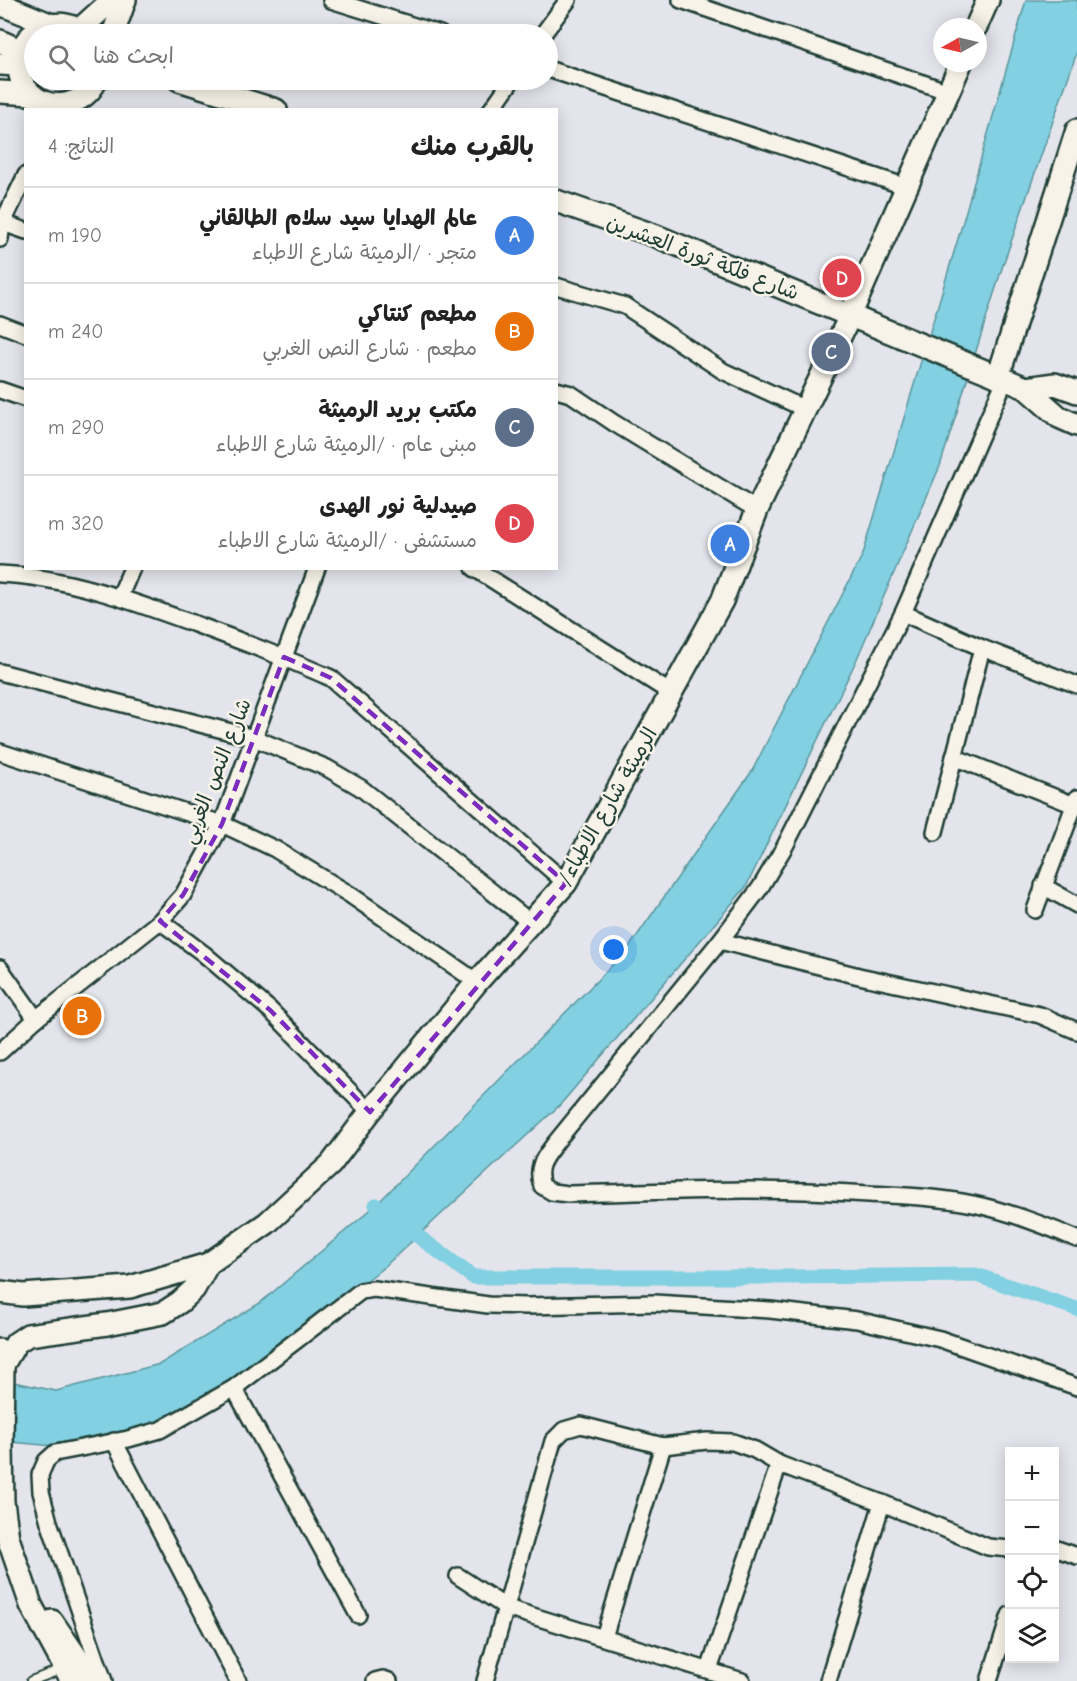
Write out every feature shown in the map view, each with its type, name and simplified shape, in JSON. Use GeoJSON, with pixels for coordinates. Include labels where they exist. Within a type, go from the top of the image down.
{"type":"FeatureCollection","features":[{"type":"Feature","properties":{"kind":"street"},"geometry":{"type":"LineString","coordinates":[[90,24],[112,0]]}},
{"type":"Feature","properties":{"kind":"street"},"geometry":{"type":"LineString","coordinates":[[117,24],[125,0]]}},
{"type":"Feature","properties":{"kind":"street"},"geometry":{"type":"LineString","coordinates":[[331,0],[408,24]]}},
{"type":"Feature","properties":{"kind":"street"},"geometry":{"type":"LineString","coordinates":[[550,24],[568,0]]}},
{"type":"Feature","properties":{"kind":"street"},"geometry":{"type":"LineString","coordinates":[[681,0],[949,92]]}},
{"type":"Feature","properties":{"kind":"street"},"geometry":{"type":"LineString","coordinates":[[980,18],[987,0]]}},
{"type":"Feature","properties":{"kind":"street"},"geometry":{"type":"LineString","coordinates":[[0,4],[50,24]]}},
{"type":"Feature","properties":{"kind":"street"},"geometry":{"type":"LineString","coordinates":[[0,41],[13,60],[24,84]]}},
{"type":"Feature","properties":{"kind":"street"},"geometry":{"type":"LineString","coordinates":[[13,60],[24,44]]}},
{"type":"Feature","properties":{"kind":"street"},"geometry":{"type":"LineString","coordinates":[[558,72],[907,187]]}},
{"type":"Feature","properties":{"kind":"street","name":"/الرميثة شارع الاطباء"},"geometry":{"type":"LineString","coordinates":[[0,1292],[23,1295],[130,1287],[208,1264],[267,1223],[331,1164],[370,1112],[477,982],[566,883],[722,601],[757,510],[850,316],[957,72]]}},
{"type":"Feature","properties":{"kind":"street"},"geometry":{"type":"LineString","coordinates":[[28,90],[44,102],[59,107],[75,102],[89,90]]}},
{"type":"Feature","properties":{"kind":"street"},"geometry":{"type":"LineString","coordinates":[[212,90],[270,108]]}},
{"type":"Feature","properties":{"kind":"street"},"geometry":{"type":"LineString","coordinates":[[492,108],[505,90]]}},
{"type":"Feature","properties":{"kind":"street"},"geometry":{"type":"LineString","coordinates":[[0,92],[31,94]]}},
{"type":"Feature","properties":{"kind":"street"},"geometry":{"type":"LineString","coordinates":[[1077,130],[1043,240],[996,376],[903,613],[785,846],[760,888],[720,941],[556,1142],[541,1163],[538,1176],[542,1186],[552,1192],[568,1194],[793,1190],[942,1199],[975,1204],[1011,1214],[1077,1239]]}},
{"type":"Feature","properties":{"kind":"street"},"geometry":{"type":"LineString","coordinates":[[1043,240],[1077,163]]}},
{"type":"Feature","properties":{"kind":"street"},"geometry":{"type":"LineString","coordinates":[[24,180],[1,228],[24,231]]}},
{"type":"Feature","properties":{"kind":"street","name":"شارع فلكة ثورة العشرين"},"geometry":{"type":"LineString","coordinates":[[558,202],[656,236],[1026,388]]}},
{"type":"Feature","properties":{"kind":"street"},"geometry":{"type":"LineString","coordinates":[[558,287],[625,306],[723,371],[805,410]]}},
{"type":"Feature","properties":{"kind":"street"},"geometry":{"type":"LineString","coordinates":[[0,324],[24,333]]}},
{"type":"Feature","properties":{"kind":"street"},"geometry":{"type":"LineString","coordinates":[[1026,388],[1055,384],[1077,392]]}},
{"type":"Feature","properties":{"kind":"street"},"geometry":{"type":"LineString","coordinates":[[1026,388],[1059,417],[1077,425]]}},
{"type":"Feature","properties":{"kind":"street"},"geometry":{"type":"LineString","coordinates":[[0,390],[24,398]]}},
{"type":"Feature","properties":{"kind":"street"},"geometry":{"type":"LineString","coordinates":[[558,391],[571,394],[614,423],[757,510]]}},
{"type":"Feature","properties":{"kind":"street"},"geometry":{"type":"LineString","coordinates":[[120,596],[131,570]]}},
{"type":"Feature","properties":{"kind":"street","name":"شارع النص الغربي"},"geometry":{"type":"LineString","coordinates":[[0,1052],[36,1019],[160,921],[183,895],[222,824],[316,570]]}},
{"type":"Feature","properties":{"kind":"street"},"geometry":{"type":"LineString","coordinates":[[477,570],[671,693]]}},
{"type":"Feature","properties":{"kind":"street"},"geometry":{"type":"LineString","coordinates":[[0,574],[24,575],[120,596],[284,657],[331,678],[566,883]]}},
{"type":"Feature","properties":{"kind":"street"},"geometry":{"type":"LineString","coordinates":[[903,613],[982,648],[1077,685]]}},
{"type":"Feature","properties":{"kind":"street"},"geometry":{"type":"LineString","coordinates":[[934,832],[982,648]]}},
{"type":"Feature","properties":{"kind":"street"},"geometry":{"type":"LineString","coordinates":[[0,672],[254,738],[327,768],[362,788],[530,922]]}},
{"type":"Feature","properties":{"kind":"street"},"geometry":{"type":"LineString","coordinates":[[0,752],[222,824],[275,849],[348,894],[477,982]]}},
{"type":"Feature","properties":{"kind":"street"},"geometry":{"type":"LineString","coordinates":[[954,757],[1076,802],[1035,910]]}},
{"type":"Feature","properties":{"kind":"street"},"geometry":{"type":"LineString","coordinates":[[1043,886],[1077,904]]}},
{"type":"Feature","properties":{"kind":"street"},"geometry":{"type":"LineString","coordinates":[[160,921],[204,954],[270,1010],[370,1112]]}},
{"type":"Feature","properties":{"kind":"street"},"geometry":{"type":"LineString","coordinates":[[720,941],[859,976],[1040,1015],[1077,1031]]}},
{"type":"Feature","properties":{"kind":"street"},"geometry":{"type":"LineString","coordinates":[[0,968],[36,1019]]}},
{"type":"Feature","properties":{"kind":"street"},"geometry":{"type":"LineString","coordinates":[[68,1675],[31,1605],[8,1538],[3,1502],[1,1358],[27,1335],[107,1324],[163,1313],[194,1289],[208,1264]]}},
{"type":"Feature","properties":{"kind":"street"},"geometry":{"type":"LineString","coordinates":[[104,1681],[40,1492],[40,1475],[46,1461],[55,1453],[128,1439],[160,1430],[234,1388],[361,1291],[374,1289],[488,1305],[654,1303],[770,1310],[857,1320],[940,1339],[1077,1387]]}},
{"type":"Feature","properties":{"kind":"street"},"geometry":{"type":"LineString","coordinates":[[234,1388],[357,1615]]}},
{"type":"Feature","properties":{"kind":"street"},"geometry":{"type":"LineString","coordinates":[[485,1681],[553,1441],[564,1430],[580,1425],[663,1446],[707,1441],[733,1442],[755,1450],[779,1464],[988,1547],[1005,1549]]}},
{"type":"Feature","properties":{"kind":"street"},"geometry":{"type":"LineString","coordinates":[[114,1441],[238,1681]]}},
{"type":"Feature","properties":{"kind":"street"},"geometry":{"type":"LineString","coordinates":[[604,1637],[663,1446]]}},
{"type":"Feature","properties":{"kind":"street"},"geometry":{"type":"LineString","coordinates":[[709,1670],[779,1464]]}},
{"type":"Feature","properties":{"kind":"street"},"geometry":{"type":"LineString","coordinates":[[828,1681],[882,1503]]}},
{"type":"Feature","properties":{"kind":"street"},"geometry":{"type":"LineString","coordinates":[[8,1538],[38,1602],[96,1681]]}},
{"type":"Feature","properties":{"kind":"street"},"geometry":{"type":"LineString","coordinates":[[1059,1550],[1077,1556]]}},
{"type":"Feature","properties":{"kind":"street"},"geometry":{"type":"LineString","coordinates":[[458,1576],[507,1608],[742,1681]]}},
{"type":"Feature","properties":{"kind":"street"},"geometry":{"type":"LineString","coordinates":[[989,1681],[1005,1631]]}},
{"type":"Feature","properties":{"kind":"street"},"geometry":{"type":"LineString","coordinates":[[375,1681],[383,1679],[389,1681]]}},
{"type":"Feature","properties":{"kind":"lane"},"geometry":{"type":"LineString","coordinates":[[31,1681],[68,1675]]}},
{"type":"Feature","properties":{"kind":"highlighted area"},"geometry":{"type":"Polygon","coordinates":[[[284,657],[331,678],[566,883],[370,1112],[270,1010],[160,921],[183,895],[222,824],[284,657]]]}},
{"type":"Feature","properties":{"kind":"water"},"geometry":{"type":"Polygon","coordinates":[[[1026,0],[1077,0],[1077,52],[1003,265],[940,466],[856,661],[746,887],[560,1105],[384,1267],[252,1371],[154,1430],[65,1447],[0,1441],[0,1379],[56,1391],[160,1364],[260,1303],[376,1205],[627,950],[752,771],[863,554],[960,232],[1026,0]]]}},
{"type":"Feature","properties":{"kind":"waterway"},"geometry":{"type":"LineString","coordinates":[[376,1205],[473,1277],[976,1275],[1077,1309]]}},
{"type":"Feature","properties":{"kind":"place","name":"صيدلية نور الهدى"},"geometry":{"type":"Point","coordinates":[842,278]}},
{"type":"Feature","properties":{"kind":"place","name":"مكتب بريد الرميثة"},"geometry":{"type":"Point","coordinates":[831,352]}},
{"type":"Feature","properties":{"kind":"place","name":"عالم الهدايا سيد سلام الطالقاني"},"geometry":{"type":"Point","coordinates":[730,544]}},
{"type":"Feature","properties":{"kind":"place","name":"مطعم كنتاكي"},"geometry":{"type":"Point","coordinates":[82,1016]}}]}
